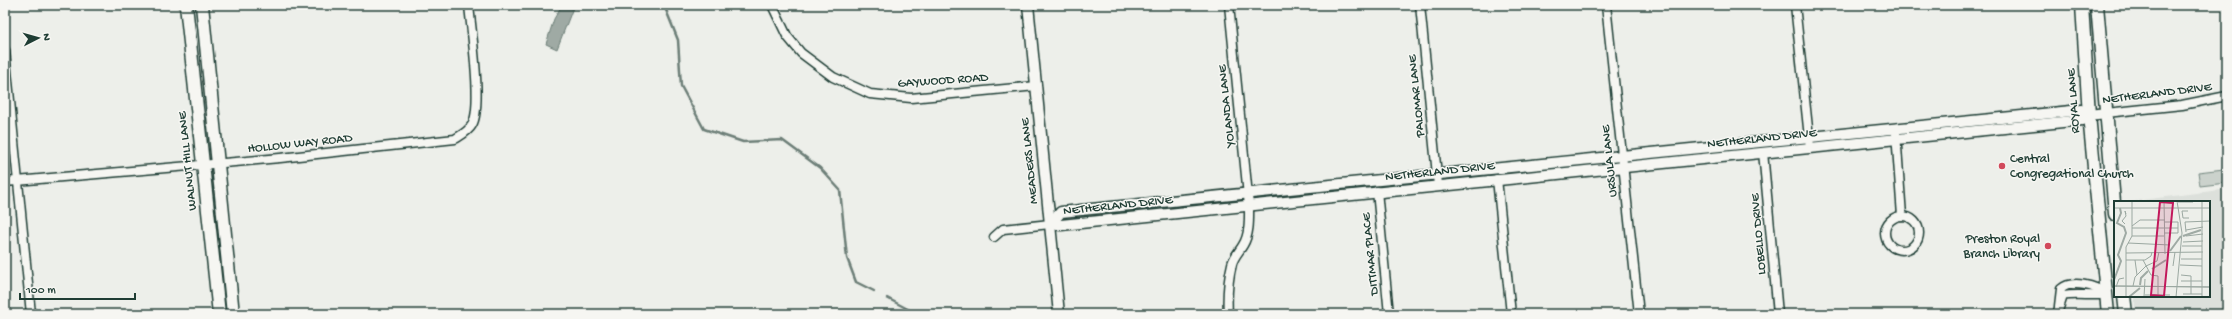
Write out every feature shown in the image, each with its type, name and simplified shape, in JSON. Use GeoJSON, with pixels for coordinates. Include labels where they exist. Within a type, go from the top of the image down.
{"type":"FeatureCollection","features":[{"type":"Feature","properties":{"kind":"main road","name":"WALNUT HILL LANE"},"geometry":{"type":"LineString","coordinates":[[186,5],[218,314]]}},
{"type":"Feature","properties":{"kind":"main road"},"geometry":{"type":"LineString","coordinates":[[202,5],[233,314]]}},
{"type":"Feature","properties":{"kind":"main road","name":"ROYAL LANE"},"geometry":{"type":"LineString","coordinates":[[2082,5],[2089,115],[2097,203],[2110,293],[2108,314]]}},
{"type":"Feature","properties":{"kind":"main road"},"geometry":{"type":"LineString","coordinates":[[2097,5],[2114,209],[2097,203]]}},
{"type":"Feature","properties":{"kind":"main road"},"geometry":{"type":"LineString","coordinates":[[2124,297],[2126,314]]}},
{"type":"Feature","properties":{"kind":"street","name":"HOLLOW WAY ROAD"},"geometry":{"type":"LineString","coordinates":[[5,182],[202,164],[217,164],[446,141],[465,133],[472,125],[477,106],[468,5]]}},
{"type":"Feature","properties":{"kind":"street","name":"GAYWOOD ROAD"},"geometry":{"type":"LineString","coordinates":[[772,5],[787,36],[801,53],[833,77],[870,94],[911,98],[1036,86]]}},
{"type":"Feature","properties":{"kind":"street","name":"MEADERS LANE"},"geometry":{"type":"LineString","coordinates":[[1028,5],[1059,314]]}},
{"type":"Feature","properties":{"kind":"street","name":"YOLANDA LANE"},"geometry":{"type":"LineString","coordinates":[[1228,314],[1227,300],[1232,264],[1235,254],[1244,244],[1249,228],[1248,194],[1229,5]]}},
{"type":"Feature","properties":{"kind":"street","name":"PALOMAR LANE"},"geometry":{"type":"LineString","coordinates":[[1420,5],[1437,179]]}},
{"type":"Feature","properties":{"kind":"street","name":"URSULA LANE"},"geometry":{"type":"LineString","coordinates":[[1606,5],[1639,314]]}},
{"type":"Feature","properties":{"kind":"street"},"geometry":{"type":"LineString","coordinates":[[1795,5],[1809,142]]}},
{"type":"Feature","properties":{"kind":"street"},"geometry":{"type":"LineString","coordinates":[[5,50],[31,314]]}},
{"type":"Feature","properties":{"kind":"street","name":"NETHERLAND DRIVE"},"geometry":{"type":"LineString","coordinates":[[1050,224],[1061,212],[1248,194],[1437,179],[1497,179],[1530,176],[1715,147],[1809,142],[1896,134],[2081,110],[2089,115],[2182,105],[2227,96]]}},
{"type":"Feature","properties":{"kind":"street"},"geometry":{"type":"LineString","coordinates":[[1896,134],[1902,216]]}},
{"type":"Feature","properties":{"kind":"street","name":"NETHERLAND DRIVE"},"geometry":{"type":"LineString","coordinates":[[1050,224],[1061,225],[1249,206],[1377,191],[1437,179],[1529,165],[1716,157],[1763,152],[1809,142]]}},
{"type":"Feature","properties":{"kind":"street"},"geometry":{"type":"LineString","coordinates":[[1715,147],[1716,157]]}},
{"type":"Feature","properties":{"kind":"street","name":"LOBELLO DRIVE"},"geometry":{"type":"LineString","coordinates":[[1763,152],[1778,314]]}},
{"type":"Feature","properties":{"kind":"street"},"geometry":{"type":"LineString","coordinates":[[1529,165],[1530,176]]}},
{"type":"Feature","properties":{"kind":"street"},"geometry":{"type":"LineString","coordinates":[[1497,179],[1511,314]]}},
{"type":"Feature","properties":{"kind":"street","name":"DITTMAR PLACE"},"geometry":{"type":"LineString","coordinates":[[1377,191],[1389,314]]}},
{"type":"Feature","properties":{"kind":"street"},"geometry":{"type":"LineString","coordinates":[[1902,216],[1914,220],[1920,230],[1918,241],[1908,249],[1897,249],[1889,244],[1885,236],[1887,224],[1895,217],[1902,216]]}},
{"type":"Feature","properties":{"kind":"street"},"geometry":{"type":"LineString","coordinates":[[994,237],[1003,229],[1050,224]]}},
{"type":"Feature","properties":{"kind":"street"},"geometry":{"type":"LineString","coordinates":[[2058,310],[2061,289],[2068,285],[2097,288],[2110,293]]}},
{"type":"Feature","properties":{"kind":"shaded area"},"geometry":{"type":"Polygon","coordinates":[[[562,5],[574,5],[557,49],[546,44],[554,19],[562,5]]]}},
{"type":"Feature","properties":{"kind":"shaded area"},"geometry":{"type":"Polygon","coordinates":[[[2224,169],[2226,183],[2200,186],[2198,172],[2224,169]]]}},
{"type":"Feature","properties":{"kind":"shaded area"},"geometry":{"type":"Polygon","coordinates":[[[2227,189],[2227,314],[2136,314],[2134,297],[2210,297],[2210,201],[2135,201],[2227,189]]]}},
{"type":"Feature","properties":{"kind":"waterway"},"geometry":{"type":"LineString","coordinates":[[664,5],[678,40],[681,86],[704,129],[743,142],[782,140],[820,168],[840,190],[847,258],[856,282],[874,291]]}},
{"type":"Feature","properties":{"kind":"waterway"},"geometry":{"type":"LineString","coordinates":[[887,298],[917,314]]}},
{"type":"Feature","properties":{"kind":"place","name":"Central Congregational Church"},"geometry":{"type":"Point","coordinates":[2002,166]}},
{"type":"Feature","properties":{"kind":"place","name":"Preston Royal Branch Library"},"geometry":{"type":"Point","coordinates":[2048,246]}}]}
